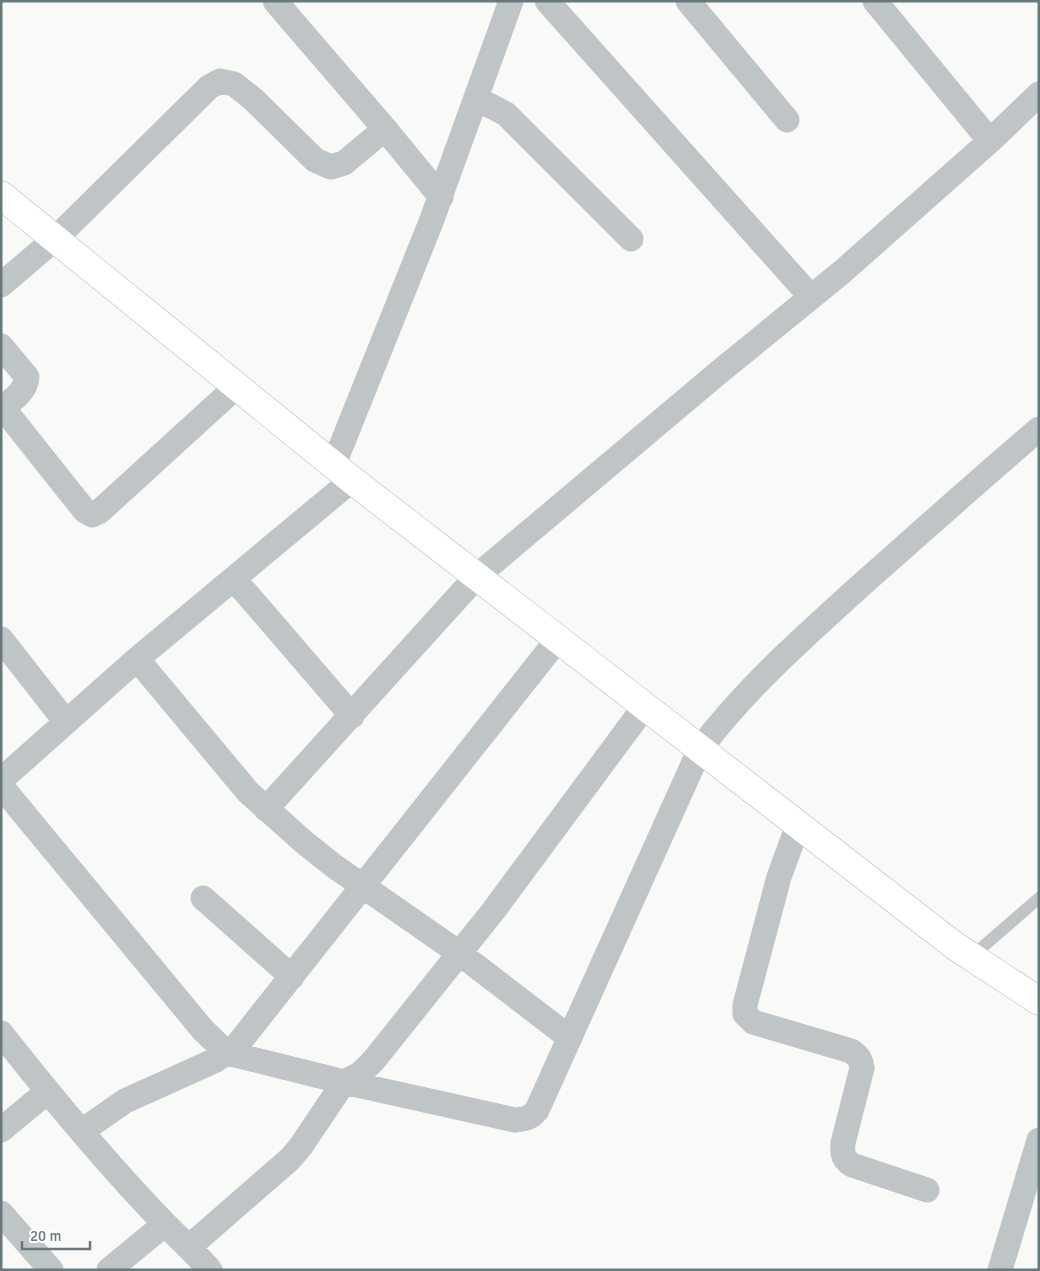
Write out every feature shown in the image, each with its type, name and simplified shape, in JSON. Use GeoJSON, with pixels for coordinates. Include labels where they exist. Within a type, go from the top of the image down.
{"type":"FeatureCollection","features":[{"type":"Feature","properties":{"kind":"main road"},"geometry":{"type":"LineString","coordinates":[[1,195],[343,472],[971,957],[1039,1001]]}},
{"type":"Feature","properties":{"kind":"street"},"geometry":{"type":"LineString","coordinates":[[274,1],[441,196]]}},
{"type":"Feature","properties":{"kind":"street"},"geometry":{"type":"LineString","coordinates":[[1,780],[137,659],[234,579],[343,472],[511,1]]}},
{"type":"Feature","properties":{"kind":"street"},"geometry":{"type":"LineString","coordinates":[[546,1],[811,297]]}},
{"type":"Feature","properties":{"kind":"street"},"geometry":{"type":"LineString","coordinates":[[688,1],[787,120]]}},
{"type":"Feature","properties":{"kind":"street"},"geometry":{"type":"LineString","coordinates":[[875,1],[990,141]]}},
{"type":"Feature","properties":{"kind":"street"},"geometry":{"type":"LineString","coordinates":[[1,286],[55,239],[210,87],[220,81],[234,84],[253,99],[315,160],[332,167],[344,163],[385,129]]}},
{"type":"Feature","properties":{"kind":"street"},"geometry":{"type":"LineString","coordinates":[[266,809],[477,576],[710,379],[842,272],[990,141],[1039,94]]}},
{"type":"Feature","properties":{"kind":"street"},"geometry":{"type":"LineString","coordinates":[[475,102],[489,105],[506,114],[631,239]]}},
{"type":"Feature","properties":{"kind":"street"},"geometry":{"type":"LineString","coordinates":[[1,346],[27,377],[22,391],[2,408],[85,511],[92,515],[100,510],[236,387]]}},
{"type":"Feature","properties":{"kind":"street"},"geometry":{"type":"LineString","coordinates":[[1,786],[203,1030],[227,1053],[344,1082],[515,1120],[526,1119],[537,1110],[700,749],[747,692],[798,642],[972,486],[1039,429]]}},
{"type":"Feature","properties":{"kind":"street"},"geometry":{"type":"LineString","coordinates":[[234,579],[352,716]]}},
{"type":"Feature","properties":{"kind":"street"},"geometry":{"type":"LineString","coordinates":[[82,1132],[125,1101],[216,1060],[238,1044],[364,887],[558,638]]}},
{"type":"Feature","properties":{"kind":"street"},"geometry":{"type":"LineString","coordinates":[[1,639],[66,722]]}},
{"type":"Feature","properties":{"kind":"street"},"geometry":{"type":"LineString","coordinates":[[137,659],[248,792],[266,809],[305,843],[459,954],[570,1038]]}},
{"type":"Feature","properties":{"kind":"street"},"geometry":{"type":"LineString","coordinates":[[189,1247],[290,1159],[301,1146],[344,1082],[360,1074],[374,1060],[459,954],[645,706]]}},
{"type":"Feature","properties":{"kind":"street"},"geometry":{"type":"LineString","coordinates":[[798,825],[779,877],[745,1005],[745,1014],[754,1022],[851,1051],[858,1056],[862,1060],[862,1068],[843,1143],[842,1153],[845,1160],[852,1165],[927,1190]]}},
{"type":"Feature","properties":{"kind":"street"},"geometry":{"type":"LineString","coordinates":[[203,898],[292,977]]}},
{"type":"Feature","properties":{"kind":"street"},"geometry":{"type":"LineString","coordinates":[[1,1034],[82,1132],[165,1224],[210,1270]]}},
{"type":"Feature","properties":{"kind":"street"},"geometry":{"type":"LineString","coordinates":[[1,1130],[47,1092]]}},
{"type":"Feature","properties":{"kind":"street"},"geometry":{"type":"LineString","coordinates":[[1000,1270],[1039,1140]]}},
{"type":"Feature","properties":{"kind":"street"},"geometry":{"type":"LineString","coordinates":[[1,1213],[51,1270]]}},
{"type":"Feature","properties":{"kind":"street"},"geometry":{"type":"LineString","coordinates":[[109,1270],[165,1224]]}},
{"type":"Feature","properties":{"kind":"lane"},"geometry":{"type":"LineString","coordinates":[[971,957],[1039,898]]}}]}
